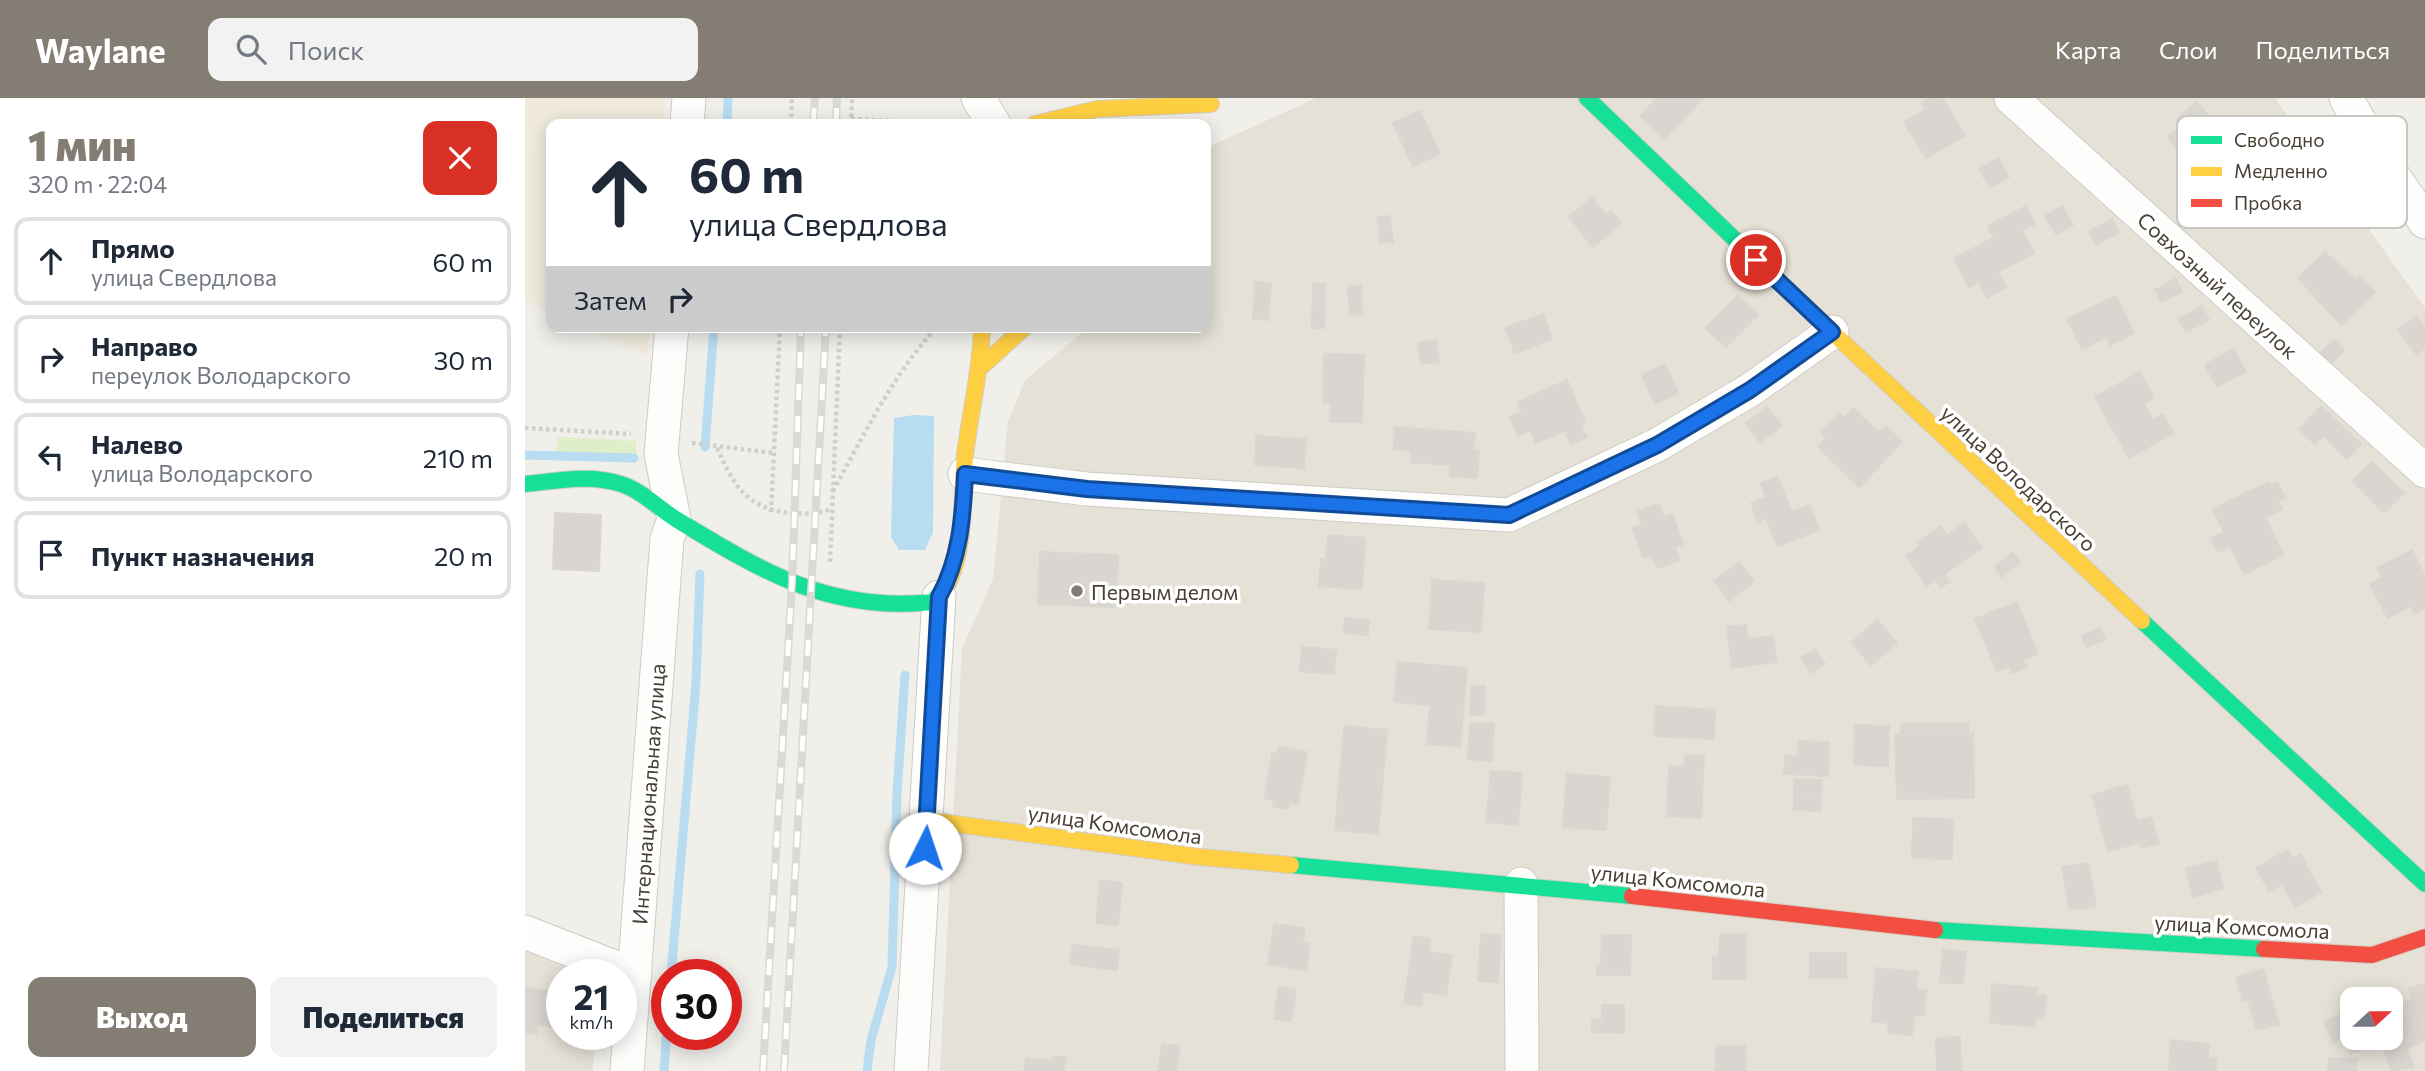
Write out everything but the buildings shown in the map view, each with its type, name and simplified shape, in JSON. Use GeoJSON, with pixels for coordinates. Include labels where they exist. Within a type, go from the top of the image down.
{"type":"FeatureCollection","features":[{"type":"Feature","properties":{"kind":"street"},"geometry":{"type":"LineString","coordinates":[[687,119],[689,98]]}},
{"type":"Feature","properties":{"kind":"street"},"geometry":{"type":"LineString","coordinates":[[978,98],[991,119]]}},
{"type":"Feature","properties":{"kind":"street","name":"улица Володарского"},"geometry":{"type":"LineString","coordinates":[[1587,98],[1832,332],[2425,884]]}},
{"type":"Feature","properties":{"kind":"street","name":"Совхозный переулок"},"geometry":{"type":"LineString","coordinates":[[2011,98],[2425,471]]}},
{"type":"Feature","properties":{"kind":"street"},"geometry":{"type":"LineString","coordinates":[[2346,98],[2356,116]]}},
{"type":"Feature","properties":{"kind":"street"},"geometry":{"type":"LineString","coordinates":[[1070,119],[1129,106],[1218,101]]}},
{"type":"Feature","properties":{"kind":"street"},"geometry":{"type":"LineString","coordinates":[[1195,119],[1218,101]]}},
{"type":"Feature","properties":{"kind":"street"},"geometry":{"type":"LineString","coordinates":[[2407,196],[2425,222]]}},
{"type":"Feature","properties":{"kind":"street"},"geometry":{"type":"LineString","coordinates":[[965,474],[1087,489],[1509,515],[1657,445],[1750,390],[1832,332]]}},
{"type":"Feature","properties":{"kind":"street"},"geometry":{"type":"LineString","coordinates":[[672,333],[675,441],[661,454],[674,519]]}},
{"type":"Feature","properties":{"kind":"street"},"geometry":{"type":"LineString","coordinates":[[911,1071],[926,820],[944,587],[959,542],[965,457],[982,366],[982,333]]}},
{"type":"Feature","properties":{"kind":"street"},"geometry":{"type":"LineString","coordinates":[[982,366],[1018,333]]}},
{"type":"Feature","properties":{"kind":"street"},"geometry":{"type":"LineString","coordinates":[[525,484],[581,480],[622,484],[674,519],[792,583],[832,598],[868,606],[906,607],[933,602],[944,587]]}},
{"type":"Feature","properties":{"kind":"street","name":"Интернациональная улица"},"geometry":{"type":"LineString","coordinates":[[636,959],[667,539],[674,519]]}},
{"type":"Feature","properties":{"kind":"street","name":"улица Комсомола"},"geometry":{"type":"LineString","coordinates":[[926,820],[1200,857],[1521,884],[1936,930],[2372,955],[2425,937]]}},
{"type":"Feature","properties":{"kind":"street"},"geometry":{"type":"LineString","coordinates":[[1521,884],[1522,1071]]}},
{"type":"Feature","properties":{"kind":"street"},"geometry":{"type":"LineString","coordinates":[[525,932],[594,959]]}},
{"type":"Feature","properties":{"kind":"street","name":"Интернациональная улица"},"geometry":{"type":"LineString","coordinates":[[627,1071],[629,1050]]}},
{"type":"Feature","properties":{"kind":"path"},"geometry":{"type":"LineString","coordinates":[[791,119],[792,98]]}},
{"type":"Feature","properties":{"kind":"path"},"geometry":{"type":"LineString","coordinates":[[851,119],[852,98]]}},
{"type":"Feature","properties":{"kind":"path"},"geometry":{"type":"LineString","coordinates":[[771,512],[781,333]]}},
{"type":"Feature","properties":{"kind":"path"},"geometry":{"type":"LineString","coordinates":[[832,598],[831,509],[840,333]]}},
{"type":"Feature","properties":{"kind":"path"},"geometry":{"type":"LineString","coordinates":[[832,495],[873,417],[921,344],[931,333]]}},
{"type":"Feature","properties":{"kind":"path"},"geometry":{"type":"LineString","coordinates":[[525,428],[605,431],[774,453]]}},
{"type":"Feature","properties":{"kind":"path"},"geometry":{"type":"LineString","coordinates":[[717,447],[739,487],[753,503],[771,512],[816,515],[831,509]]}},
{"type":"Feature","properties":{"kind":"shaded area"},"geometry":{"type":"Polygon","coordinates":[[[525,98],[665,98],[664,119],[546,119],[546,310],[525,300],[525,98]]]}},
{"type":"Feature","properties":{"kind":"shaded area"},"geometry":{"type":"Polygon","coordinates":[[[1316,98],[2275,98],[2288,116],[2177,116],[2177,228],[2368,228],[2425,308],[2425,1071],[940,1071],[962,649],[993,579],[1008,422],[1025,380],[1082,333],[1211,333],[1211,146],[1316,98]]]}},
{"type":"Feature","properties":{"kind":"shaded area"},"geometry":{"type":"Polygon","coordinates":[[[597,333],[650,333],[648,357],[597,333]]]}},
{"type":"Feature","properties":{"kind":"shaded area"},"geometry":{"type":"Polygon","coordinates":[[[525,946],[557,959],[546,959],[546,1050],[594,1050],[593,1071],[525,1071],[525,946]]]}},
{"type":"Feature","properties":{"kind":"green space"},"geometry":{"type":"Polygon","coordinates":[[[557,437],[636,441],[636,463],[556,459],[557,437]]]}},
{"type":"Feature","properties":{"kind":"water"},"geometry":{"type":"Polygon","coordinates":[[[934,416],[933,532],[925,550],[899,550],[891,537],[894,418],[934,416]]]}},
{"type":"Feature","properties":{"kind":"waterway"},"geometry":{"type":"LineString","coordinates":[[727,119],[728,98]]}},
{"type":"Feature","properties":{"kind":"waterway"},"geometry":{"type":"LineString","coordinates":[[705,447],[714,333]]}},
{"type":"Feature","properties":{"kind":"waterway"},"geometry":{"type":"LineString","coordinates":[[525,455],[634,458]]}},
{"type":"Feature","properties":{"kind":"waterway"},"geometry":{"type":"LineString","coordinates":[[672,959],[696,683],[700,574]]}},
{"type":"Feature","properties":{"kind":"waterway"},"geometry":{"type":"LineString","coordinates":[[867,1071],[871,1040],[892,967],[897,793],[905,675]]}},
{"type":"Feature","properties":{"kind":"waterway"},"geometry":{"type":"LineString","coordinates":[[664,1071],[665,1050]]}},
{"type":"Feature","properties":{"kind":"railway"},"geometry":{"type":"LineString","coordinates":[[813,119],[815,98]]}},
{"type":"Feature","properties":{"kind":"railway"},"geometry":{"type":"LineString","coordinates":[[836,119],[837,98]]}},
{"type":"Feature","properties":{"kind":"railway"},"geometry":{"type":"LineString","coordinates":[[763,1071],[792,583],[801,333]]}},
{"type":"Feature","properties":{"kind":"railway"},"geometry":{"type":"LineString","coordinates":[[784,1071],[826,333]]}},
{"type":"Feature","properties":{"kind":"traffic: fast"},"geometry":{"type":"LineString","coordinates":[[1587,98],[1816,317]]}},
{"type":"Feature","properties":{"kind":"traffic: fast"},"geometry":{"type":"LineString","coordinates":[[525,484],[585,479],[621,484],[637,491],[672,517],[740,557],[799,585],[830,595],[896,604],[933,602],[948,583]]}},
{"type":"Feature","properties":{"kind":"traffic: fast"},"geometry":{"type":"LineString","coordinates":[[2142,621],[2425,884]]}},
{"type":"Feature","properties":{"kind":"traffic: fast"},"geometry":{"type":"LineString","coordinates":[[1291,865],[1632,896]]}},
{"type":"Feature","properties":{"kind":"traffic: fast"},"geometry":{"type":"LineString","coordinates":[[1935,930],[2264,949]]}},
{"type":"Feature","properties":{"kind":"traffic: slow"},"geometry":{"type":"LineString","coordinates":[[1056,119],[1097,109],[1211,104]]}},
{"type":"Feature","properties":{"kind":"traffic: slow"},"geometry":{"type":"LineString","coordinates":[[1816,317],[2142,621]]}},
{"type":"Feature","properties":{"kind":"traffic: slow"},"geometry":{"type":"LineString","coordinates":[[948,583],[958,553],[965,456],[982,333]]}},
{"type":"Feature","properties":{"kind":"traffic: slow"},"geometry":{"type":"LineString","coordinates":[[982,366],[1018,333]]}},
{"type":"Feature","properties":{"kind":"traffic: slow"},"geometry":{"type":"LineString","coordinates":[[926,820],[1200,857],[1291,865]]}},
{"type":"Feature","properties":{"kind":"traffic: jam"},"geometry":{"type":"LineString","coordinates":[[1632,896],[1935,930]]}},
{"type":"Feature","properties":{"kind":"traffic: jam"},"geometry":{"type":"LineString","coordinates":[[2264,949],[2372,955],[2425,937]]}},
{"type":"Feature","properties":{"kind":"place","name":"Первым делом"},"geometry":{"type":"Point","coordinates":[1077,591]}},
{"type":"Feature","properties":{"kind":"route"},"geometry":{"type":"LineString","coordinates":[[925,848],[939,597],[950,577],[959,542],[965,474],[1087,489],[1509,515],[1657,445],[1750,390],[1832,332],[1756,260]]}}]}
